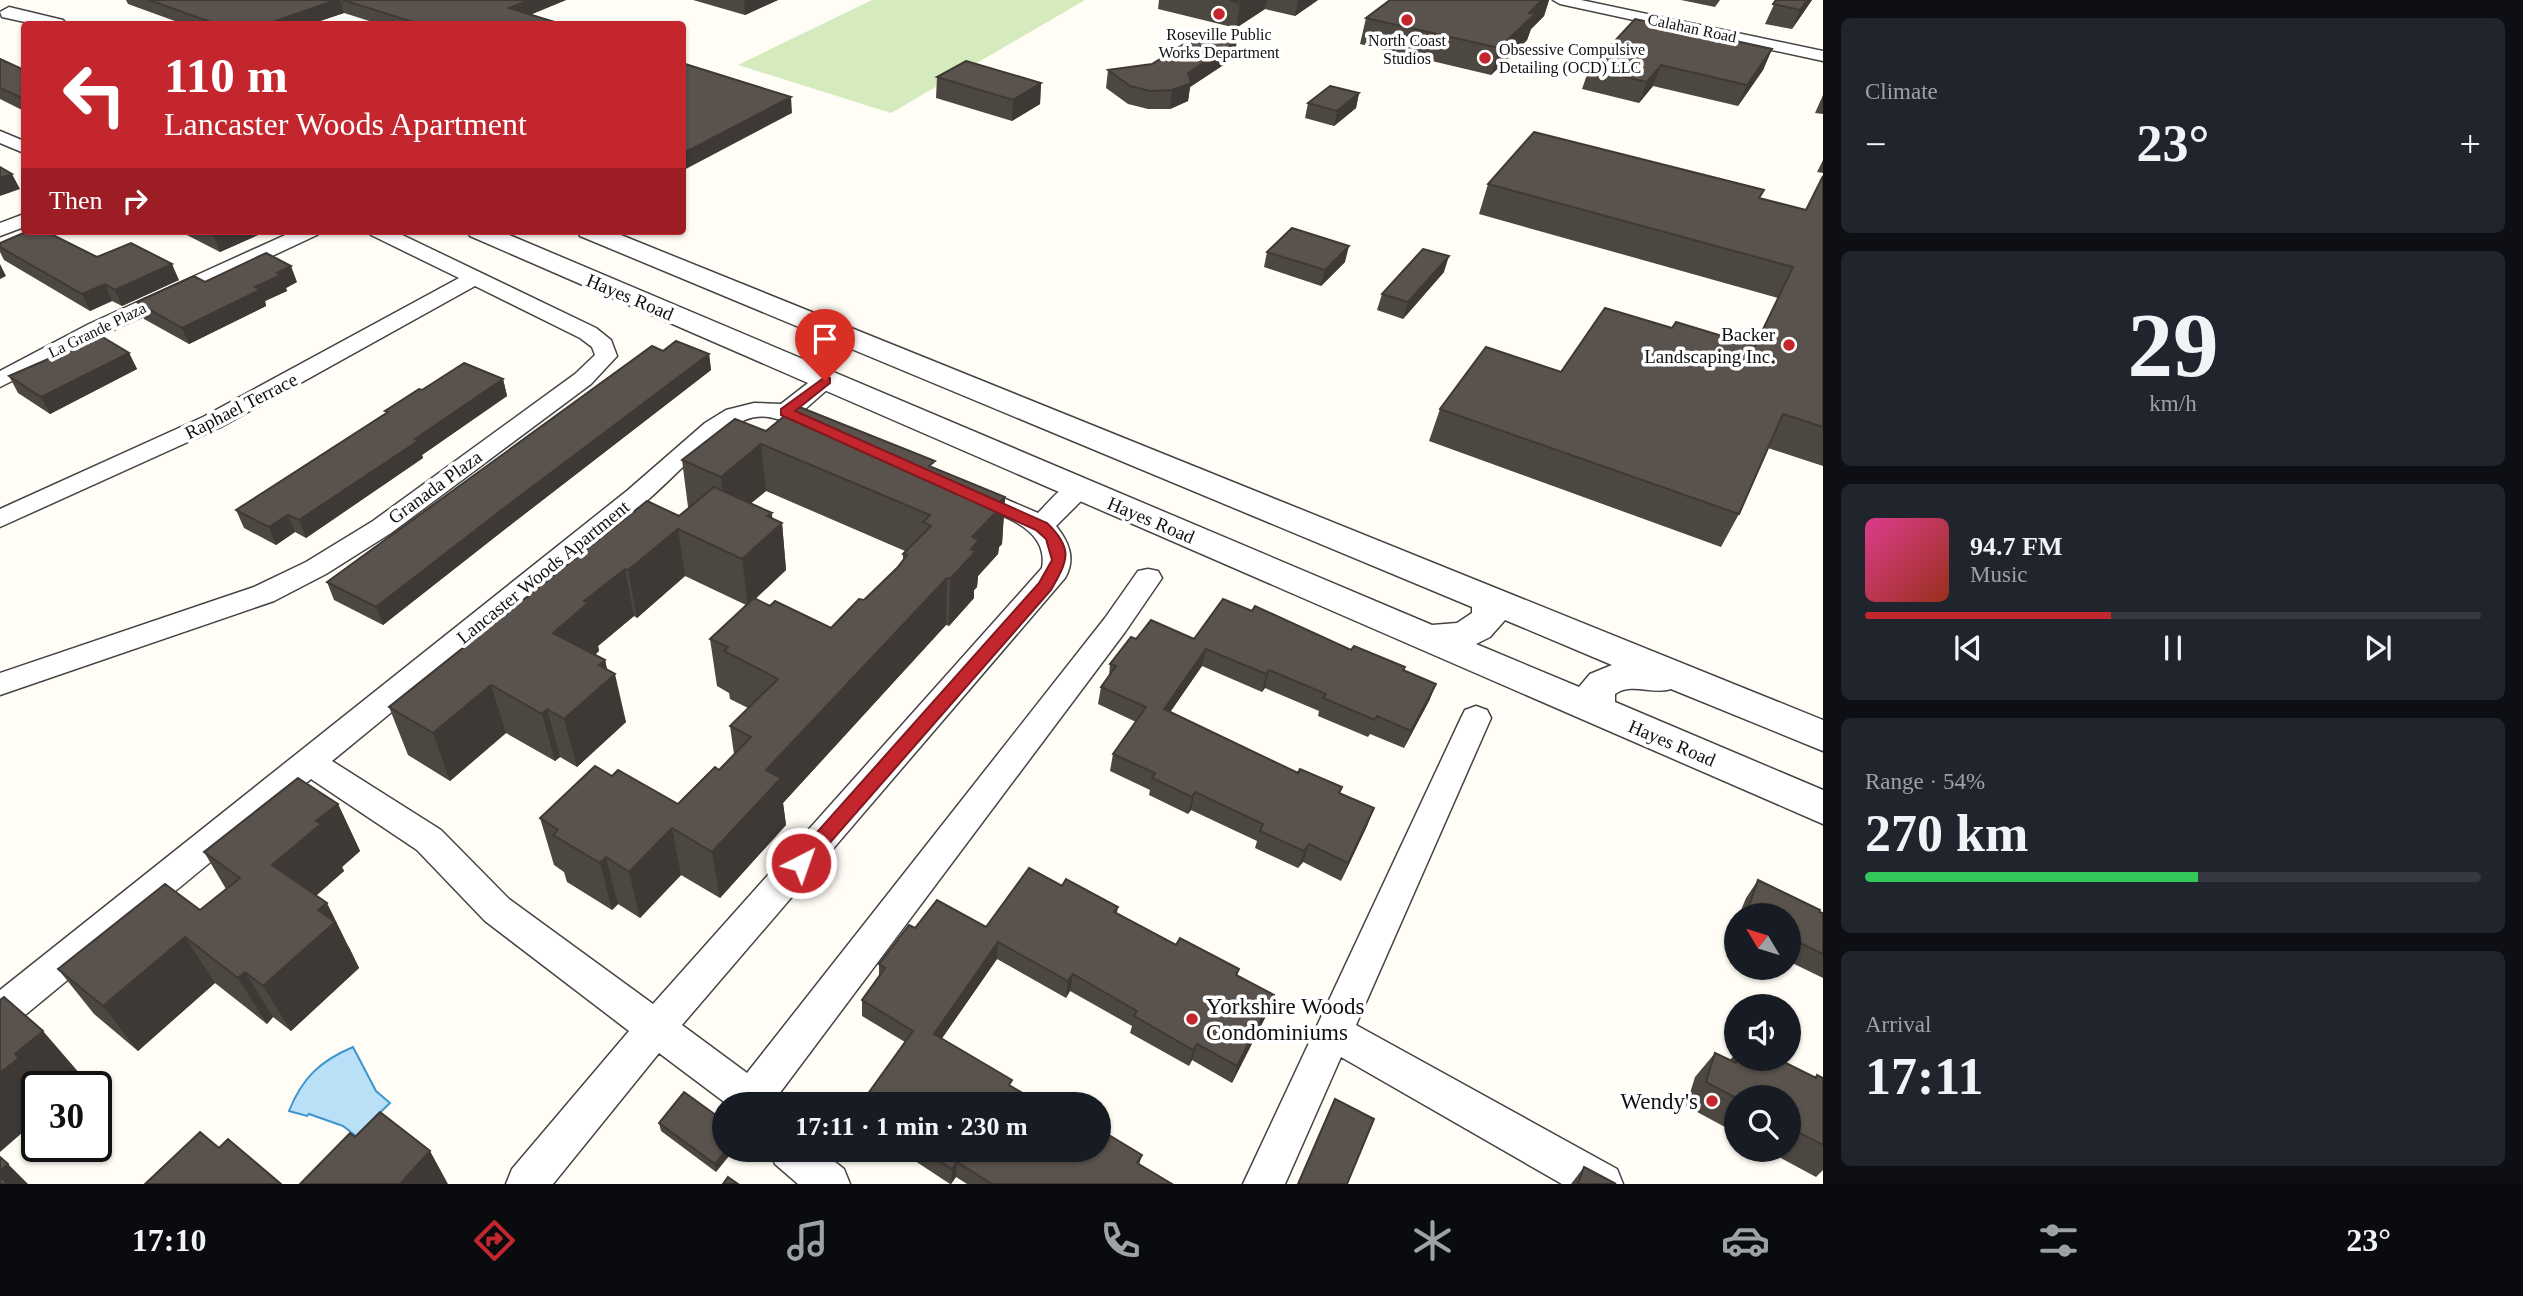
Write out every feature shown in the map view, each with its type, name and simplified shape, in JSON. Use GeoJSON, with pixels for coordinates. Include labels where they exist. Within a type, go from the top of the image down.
{"type":"FeatureCollection","features":[{"type":"Feature","properties":{"kind":"street","name":"Calahan Road"},"geometry":{"type":"LineString","coordinates":[[1560,0],[1823,56]]}},
{"type":"Feature","properties":{"kind":"street"},"geometry":{"type":"LineString","coordinates":[[5,11],[21,21]]}},
{"type":"Feature","properties":{"kind":"street"},"geometry":{"type":"LineString","coordinates":[[5,11],[43,21]]}},
{"type":"Feature","properties":{"kind":"street"},"geometry":{"type":"LineString","coordinates":[[0,136],[21,146]]}},
{"type":"Feature","properties":{"kind":"street"},"geometry":{"type":"LineString","coordinates":[[0,230],[21,221]]}},
{"type":"Feature","properties":{"kind":"street","name":"La Grande Plaza"},"geometry":{"type":"LineString","coordinates":[[0,380],[97,329],[301,235]]}},
{"type":"Feature","properties":{"kind":"street","name":"Granada Plaza"},"geometry":{"type":"LineString","coordinates":[[0,684],[264,594],[316,568],[382,527],[583,379],[606,356],[606,349],[601,342],[587,333],[386,235]]}},
{"type":"Feature","properties":{"kind":"street","name":"Hayes Road"},"geometry":{"type":"LineString","coordinates":[[488,235],[1823,808]]}},
{"type":"Feature","properties":{"kind":"street"},"geometry":{"type":"LineString","coordinates":[[524,251],[564,252],[585,243],[589,235]]}},
{"type":"Feature","properties":{"kind":"street"},"geometry":{"type":"LineString","coordinates":[[598,235],[1823,736]]}},
{"type":"Feature","properties":{"kind":"street"},"geometry":{"type":"LineString","coordinates":[[616,291],[627,279],[641,272],[664,270],[691,273]]}},
{"type":"Feature","properties":{"kind":"street","name":"Raphael Terrace"},"geometry":{"type":"LineString","coordinates":[[0,519],[212,422],[475,278]]}},
{"type":"Feature","properties":{"kind":"street"},"geometry":{"type":"LineString","coordinates":[[786,412],[825,381]]}},
{"type":"Feature","properties":{"kind":"street","name":"Lancaster Woods Apartment"},"geometry":{"type":"LineString","coordinates":[[0,1013],[637,496],[714,428],[735,415],[754,410],[786,412],[842,436]]}},
{"type":"Feature","properties":{"kind":"street"},"geometry":{"type":"LineString","coordinates":[[527,1184],[656,1027],[1045,586],[1055,571],[1060,560],[1059,551],[1052,537],[1041,526],[943,482]]}},
{"type":"Feature","properties":{"kind":"street"},"geometry":{"type":"LineString","coordinates":[[1041,526],[1078,489]]}},
{"type":"Feature","properties":{"kind":"street"},"geometry":{"type":"LineString","coordinates":[[760,1092],[1107,636],[1148,578]]}},
{"type":"Feature","properties":{"kind":"street"},"geometry":{"type":"LineString","coordinates":[[1425,638],[1454,637],[1478,628],[1490,615],[1490,600]]}},
{"type":"Feature","properties":{"kind":"street"},"geometry":{"type":"LineString","coordinates":[[1596,710],[1596,690],[1610,678],[1624,674],[1670,681],[1724,695]]}},
{"type":"Feature","properties":{"kind":"street"},"geometry":{"type":"LineString","coordinates":[[1264,1184],[1476,718]]}},
{"type":"Feature","properties":{"kind":"street"},"geometry":{"type":"LineString","coordinates":[[309,762],[429,840],[497,911],[656,1027],[739,1092]]}},
{"type":"Feature","properties":{"kind":"street"},"geometry":{"type":"LineString","coordinates":[[1333,1032],[1602,1184]]}},
{"type":"Feature","properties":{"kind":"street"},"geometry":{"type":"LineString","coordinates":[[803,1162],[829,1184]]}},
{"type":"Feature","properties":{"kind":"green space"},"geometry":{"type":"Polygon","coordinates":[[[872,0],[1085,0],[891,113],[738,65],[872,0]]]}},
{"type":"Feature","properties":{"kind":"water"},"geometry":{"type":"Polygon","coordinates":[[[353,1047],[376,1091],[390,1103],[356,1136],[343,1126],[309,1114],[307,1116],[289,1111],[300,1089],[314,1072],[331,1058],[353,1047]]]}},
{"type":"Feature","properties":{"kind":"building"},"geometry":{"type":"Polygon","coordinates":[[[149,0],[336,0],[276,21],[208,21],[149,0]]]}},
{"type":"Feature","properties":{"kind":"building"},"geometry":{"type":"Polygon","coordinates":[[[343,0],[529,0],[509,8],[551,21],[410,21],[343,0]]]}},
{"type":"Feature","properties":{"kind":"building"},"geometry":{"type":"Polygon","coordinates":[[[1390,0],[1542,0],[1529,13],[1535,14],[1499,48],[1366,18],[1390,0]]]}},
{"type":"Feature","properties":{"kind":"building"},"geometry":{"type":"Polygon","coordinates":[[[1776,0],[1807,0],[1800,10],[1773,4],[1776,0]]]}},
{"type":"Feature","properties":{"kind":"building"},"geometry":{"type":"Polygon","coordinates":[[[1635,19],[1772,49],[1747,85],[1661,65],[1647,82],[1589,69],[1635,19]]]}},
{"type":"Feature","properties":{"kind":"building"},"geometry":{"type":"Polygon","coordinates":[[[1203,32],[1237,41],[1188,73],[1191,83],[1172,90],[1150,91],[1130,86],[1108,70],[1152,64],[1203,32]]]}},
{"type":"Feature","properties":{"kind":"building"},"geometry":{"type":"Polygon","coordinates":[[[0,59],[21,69],[21,98],[0,88],[0,59]]]}},
{"type":"Feature","properties":{"kind":"building"},"geometry":{"type":"Polygon","coordinates":[[[966,61],[1041,83],[1013,100],[937,77],[966,61]]]}},
{"type":"Feature","properties":{"kind":"building"},"geometry":{"type":"Polygon","coordinates":[[[686,64],[791,97],[686,152],[686,64]]]}},
{"type":"Feature","properties":{"kind":"building"},"geometry":{"type":"Polygon","coordinates":[[[1330,86],[1359,93],[1337,111],[1308,103],[1330,86]]]}},
{"type":"Feature","properties":{"kind":"building"},"geometry":{"type":"Polygon","coordinates":[[[1534,132],[1764,190],[1759,198],[1806,210],[1823,176],[1823,427],[1783,414],[1739,514],[1440,409],[1486,347],[1561,372],[1605,308],[1672,328],[1676,322],[1755,346],[1793,267],[1488,184],[1534,132]]]}},
{"type":"Feature","properties":{"kind":"building"},"geometry":{"type":"Polygon","coordinates":[[[0,167],[12,174],[0,178],[0,167]]]}},
{"type":"Feature","properties":{"kind":"building"},"geometry":{"type":"Polygon","coordinates":[[[1292,228],[1349,246],[1325,270],[1267,252],[1292,228]]]}},
{"type":"Feature","properties":{"kind":"building"},"geometry":{"type":"Polygon","coordinates":[[[21,234],[53,235],[97,257],[131,243],[172,264],[115,290],[105,284],[82,294],[0,247],[0,243],[21,234]]]}},
{"type":"Feature","properties":{"kind":"building"},"geometry":{"type":"Polygon","coordinates":[[[1423,249],[1449,256],[1408,302],[1382,294],[1423,249]]]}},
{"type":"Feature","properties":{"kind":"building"},"geometry":{"type":"Polygon","coordinates":[[[266,253],[291,266],[277,273],[281,275],[255,287],[260,290],[182,328],[137,302],[194,276],[205,282],[266,253]]]}},
{"type":"Feature","properties":{"kind":"building"},"geometry":{"type":"Polygon","coordinates":[[[101,336],[129,353],[41,397],[9,376],[101,336]]]}},
{"type":"Feature","properties":{"kind":"building"},"geometry":{"type":"Polygon","coordinates":[[[676,341],[709,354],[376,607],[327,582],[652,346],[663,351],[676,341]]]}},
{"type":"Feature","properties":{"kind":"building"},"geometry":{"type":"Polygon","coordinates":[[[464,363],[503,379],[415,439],[418,441],[299,520],[288,515],[269,527],[236,510],[419,389],[422,390],[464,363]]]}},
{"type":"Feature","properties":{"kind":"building"},"geometry":{"type":"Polygon","coordinates":[[[797,406],[935,461],[929,466],[1005,497],[997,505],[1001,507],[972,537],[979,540],[971,549],[976,551],[950,579],[947,578],[766,770],[781,778],[712,852],[672,828],[629,872],[606,857],[600,863],[553,835],[558,830],[540,818],[595,766],[612,776],[618,770],[678,804],[715,767],[719,770],[751,737],[730,726],[778,679],[724,651],[728,647],[710,639],[754,598],[770,606],[775,601],[831,628],[859,599],[864,600],[897,568],[907,555],[903,554],[931,526],[923,522],[930,515],[761,444],[721,477],[682,460],[735,419],[766,431],[797,406]]]}},
{"type":"Feature","properties":{"kind":"building"},"geometry":{"type":"Polygon","coordinates":[[[714,487],[772,513],[767,516],[782,523],[742,559],[678,529],[628,570],[625,569],[584,601],[588,603],[553,633],[605,660],[599,665],[615,674],[564,719],[547,709],[542,714],[491,685],[433,733],[389,707],[647,501],[679,516],[714,487]]]}},
{"type":"Feature","properties":{"kind":"building"},"geometry":{"type":"Polygon","coordinates":[[[1223,599],[1252,611],[1255,606],[1351,650],[1354,646],[1405,667],[1403,670],[1436,684],[1411,731],[1377,716],[1375,720],[1323,698],[1326,694],[1269,670],[1266,674],[1206,649],[1164,709],[1298,773],[1300,769],[1342,787],[1339,793],[1374,808],[1348,863],[1309,844],[1304,851],[1260,831],[1263,824],[1195,792],[1192,797],[1152,778],[1155,773],[1113,754],[1146,707],[1101,687],[1116,666],[1110,664],[1131,637],[1136,639],[1151,620],[1194,639],[1223,599]]]}},
{"type":"Feature","properties":{"kind":"building"},"geometry":{"type":"Polygon","coordinates":[[[298,778],[338,804],[316,821],[321,824],[272,865],[327,903],[318,910],[335,922],[263,986],[245,972],[238,978],[185,937],[103,1006],[58,969],[165,884],[200,910],[240,878],[204,852],[298,778]]]}},
{"type":"Feature","properties":{"kind":"building"},"geometry":{"type":"Polygon","coordinates":[[[1029,868],[1062,886],[1066,879],[1118,907],[1114,912],[1176,945],[1180,938],[1239,969],[1236,975],[1274,995],[1237,1066],[1197,1044],[1193,1050],[1134,1016],[1137,1011],[1073,974],[1068,981],[998,942],[934,1034],[1012,1080],[1009,1085],[1021,1092],[869,1092],[913,1031],[862,1000],[885,968],[879,964],[909,925],[915,928],[937,900],[986,927],[1029,868]]]}},
{"type":"Feature","properties":{"kind":"building"},"geometry":{"type":"Polygon","coordinates":[[[1758,880],[1820,910],[1819,912],[1823,913],[1823,954],[1801,943],[1801,903],[1750,903],[1758,880]]]}},
{"type":"Feature","properties":{"kind":"building"},"geometry":{"type":"Polygon","coordinates":[[[4,997],[43,1031],[15,1054],[19,1058],[0,1073],[0,1000],[4,997]]]}},
{"type":"Feature","properties":{"kind":"building"},"geometry":{"type":"Polygon","coordinates":[[[1715,1053],[1724,1057],[1724,1071],[1801,1070],[1816,1078],[1817,1075],[1823,1078],[1823,1145],[1801,1134],[1801,1085],[1724,1085],[1724,1092],[1706,1082],[1715,1053]]]}},
{"type":"Feature","properties":{"kind":"building"},"geometry":{"type":"Polygon","coordinates":[[[684,1092],[712,1112],[712,1162],[659,1123],[684,1092]]]}},
{"type":"Feature","properties":{"kind":"building"},"geometry":{"type":"Polygon","coordinates":[[[1335,1099],[1374,1119],[1347,1184],[1298,1184],[1335,1099]]]}},
{"type":"Feature","properties":{"kind":"building"},"geometry":{"type":"Polygon","coordinates":[[[380,1112],[430,1151],[400,1184],[300,1184],[350,1133],[355,1137],[380,1112]]]}},
{"type":"Feature","properties":{"kind":"building"},"geometry":{"type":"Polygon","coordinates":[[[200,1132],[219,1148],[228,1139],[281,1184],[145,1184],[200,1132]]]}},
{"type":"Feature","properties":{"kind":"building"},"geometry":{"type":"Polygon","coordinates":[[[1111,1136],[1142,1155],[1137,1163],[1172,1184],[992,1184],[957,1162],[1111,1162],[1111,1136]]]}},
{"type":"Feature","properties":{"kind":"building"},"geometry":{"type":"Polygon","coordinates":[[[0,1157],[8,1164],[0,1171],[0,1157]]]}},
{"type":"Feature","properties":{"kind":"building"},"geometry":{"type":"Polygon","coordinates":[[[941,1162],[957,1162],[952,1169],[941,1162]]]}},
{"type":"Feature","properties":{"kind":"building"},"geometry":{"type":"Polygon","coordinates":[[[1584,1167],[1616,1184],[1578,1184],[1584,1167]]]}},
{"type":"Feature","properties":{"kind":"building"},"geometry":{"type":"Polygon","coordinates":[[[728,1177],[738,1184],[723,1184],[728,1177]]]}},
{"type":"Feature","properties":{"kind":"place","name":"Roseville Public Works Department"},"geometry":{"type":"Point","coordinates":[1219,14]}},
{"type":"Feature","properties":{"kind":"place","name":"North Coast Studios"},"geometry":{"type":"Point","coordinates":[1407,20]}},
{"type":"Feature","properties":{"kind":"place","name":"Obsessive Compulsive Detailing (OCD) LLC"},"geometry":{"type":"Point","coordinates":[1485,58]}},
{"type":"Feature","properties":{"kind":"place","name":"Backer Landscaping Inc."},"geometry":{"type":"Point","coordinates":[1789,345]}},
{"type":"Feature","properties":{"kind":"place","name":"Yorkshire Woods Condominiums"},"geometry":{"type":"Point","coordinates":[1192,1019]}},
{"type":"Feature","properties":{"kind":"place","name":"Wendy's"},"geometry":{"type":"Point","coordinates":[1712,1101]}},
{"type":"Feature","properties":{"kind":"route"},"geometry":{"type":"LineString","coordinates":[[801,863],[1045,586],[1060,560],[1052,537],[1041,526],[786,412],[825,381]]}}]}
